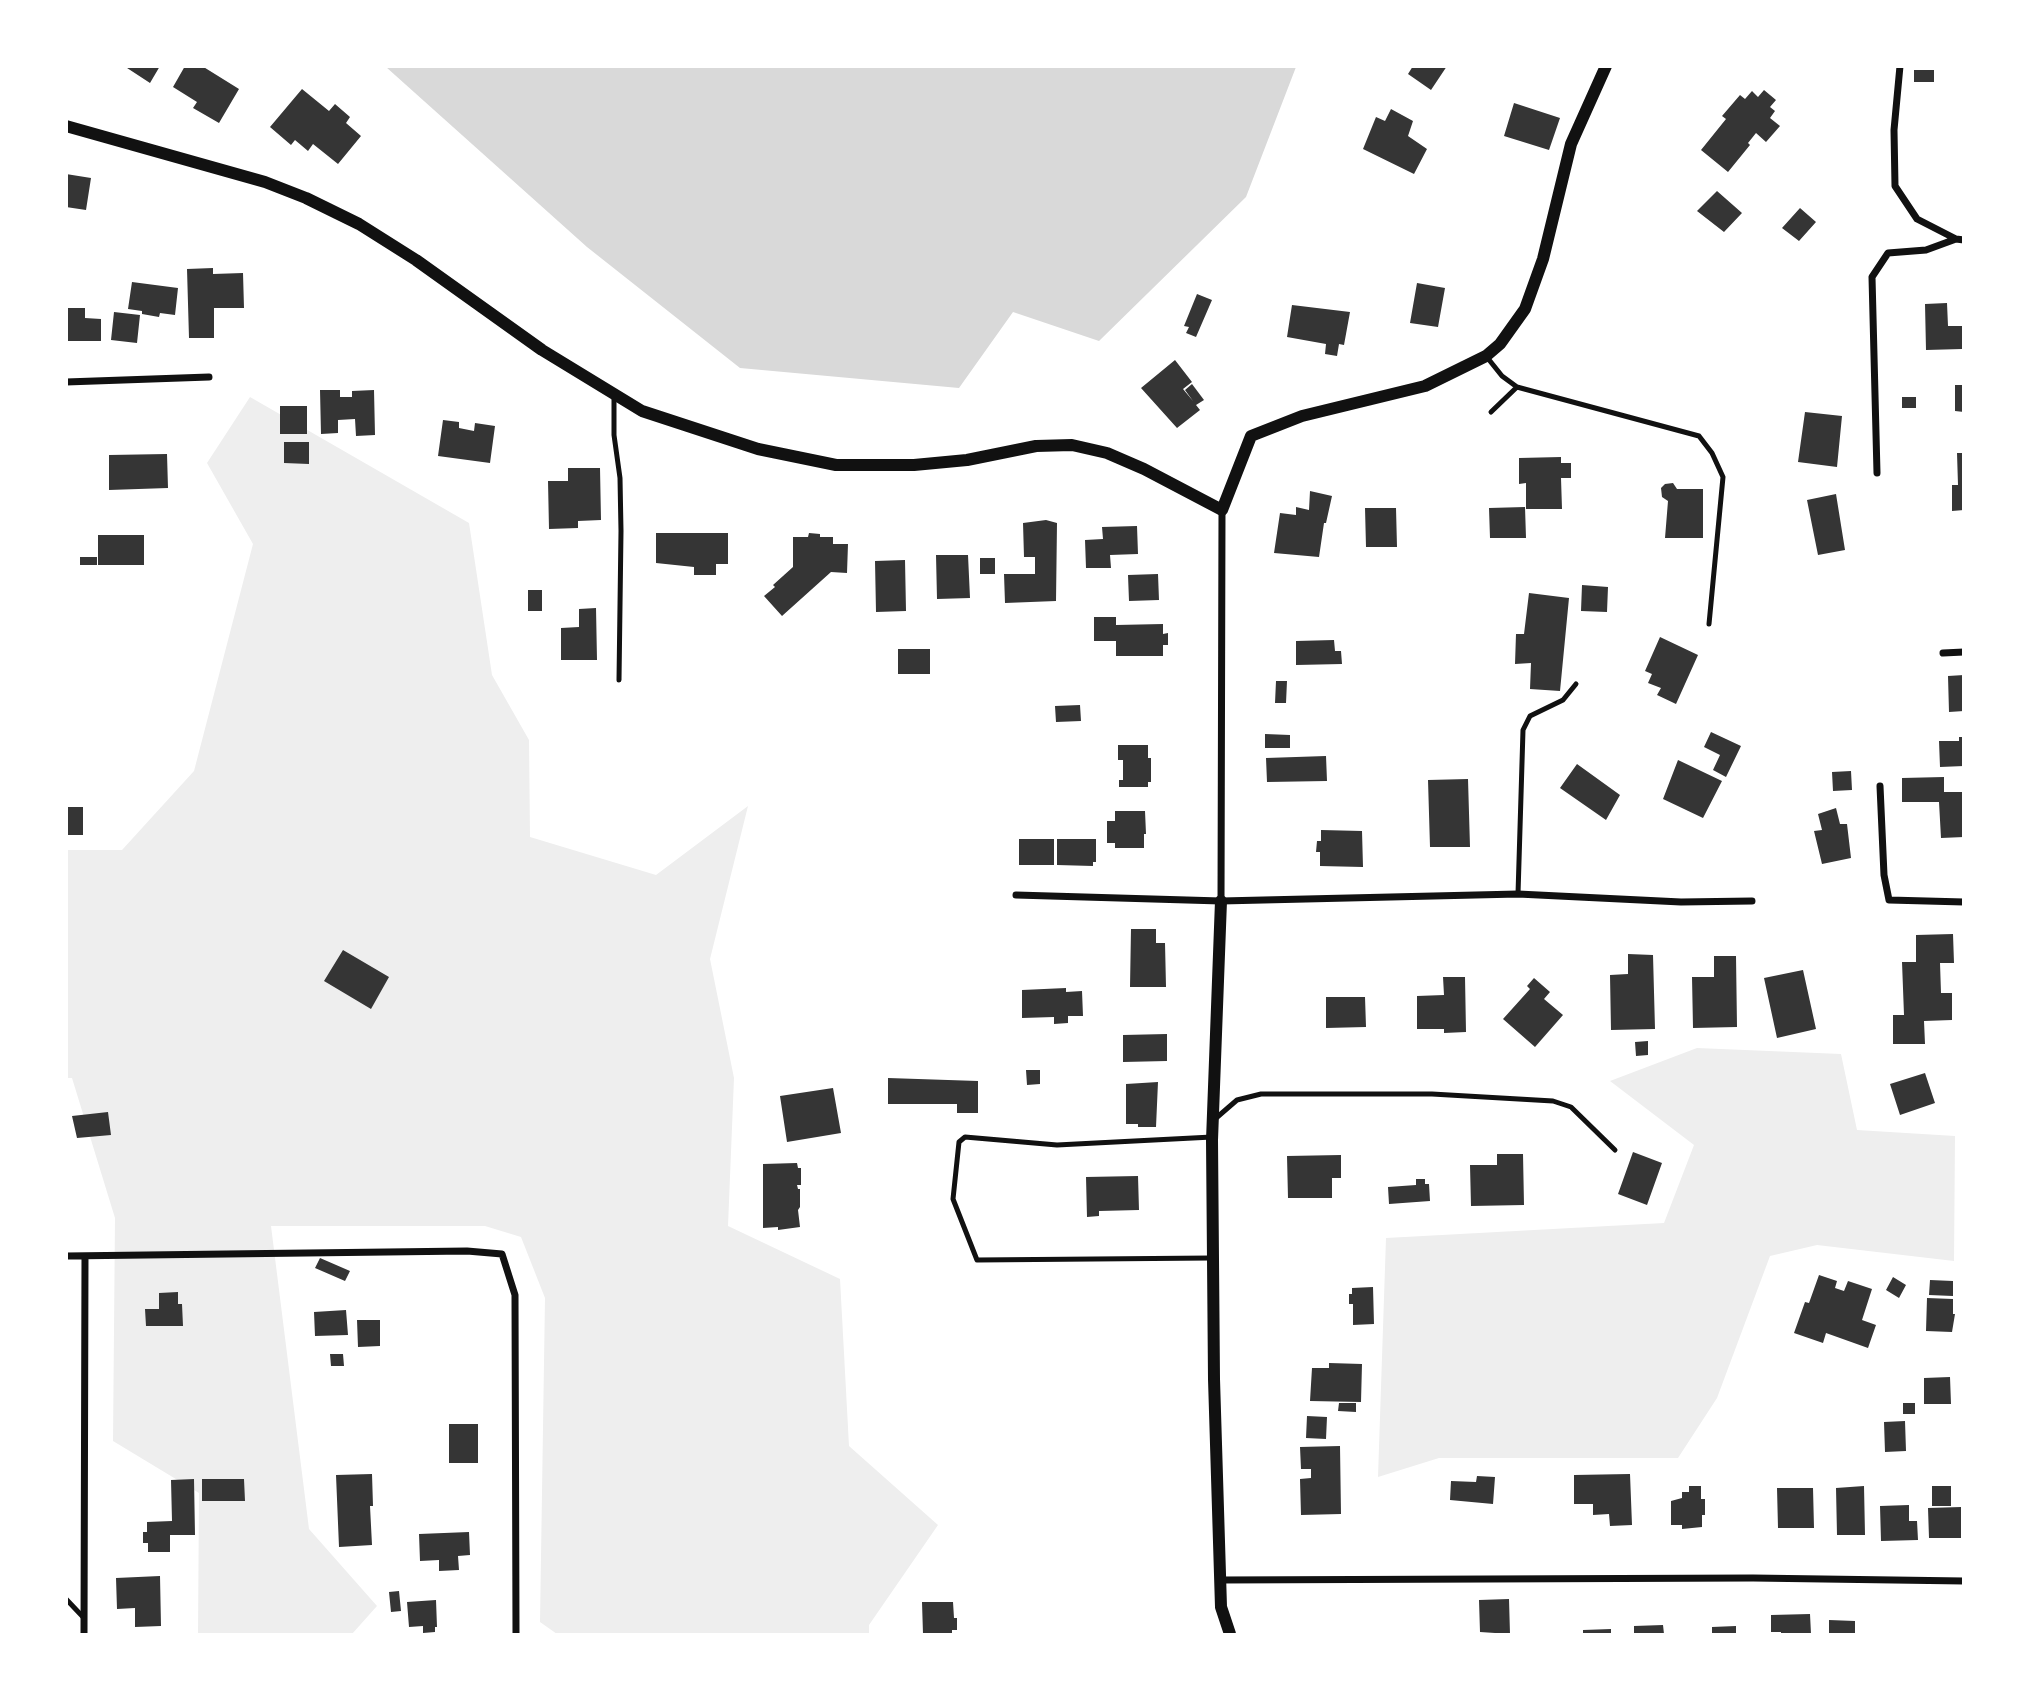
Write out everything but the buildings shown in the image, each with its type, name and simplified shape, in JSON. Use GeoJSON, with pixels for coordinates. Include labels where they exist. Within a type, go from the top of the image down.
{"type":"FeatureCollection","features":[{"type":"Feature","properties":{"kind":"street"},"geometry":{"type":"LineString","coordinates":[[1230,1634],[1221,1607],[1212,1137],[1221,901],[1222,510],[1251,436],[1301,416],[1425,386],[1486,356],[1500,344],[1525,309],[1543,259],[1571,144],[1606,66]]}},
{"type":"Feature","properties":{"kind":"street"},"geometry":{"type":"LineString","coordinates":[[1900,66],[1894,130],[1895,186],[1917,219],[1960,240]]}},
{"type":"Feature","properties":{"kind":"street"},"geometry":{"type":"LineString","coordinates":[[66,126],[265,182],[306,198],[359,224],[416,260],[542,350],[642,411],[758,449],[836,465],[914,465],[967,460],[1036,446],[1072,445],[1107,453],[1222,510]]}},
{"type":"Feature","properties":{"kind":"street"},"geometry":{"type":"LineString","coordinates":[[1877,473],[1872,277],[1888,253],[1926,250],[1960,240]]}},
{"type":"Feature","properties":{"kind":"street"},"geometry":{"type":"LineString","coordinates":[[66,382],[209,377]]}},
{"type":"Feature","properties":{"kind":"street"},"geometry":{"type":"LineString","coordinates":[[1943,653],[1964,652]]}},
{"type":"Feature","properties":{"kind":"street"},"geometry":{"type":"LineString","coordinates":[[1880,786],[1884,876],[1889,900],[1964,902]]}},
{"type":"Feature","properties":{"kind":"street"},"geometry":{"type":"LineString","coordinates":[[1016,895],[1221,901],[1518,894],[1681,902],[1752,901]]}},
{"type":"Feature","properties":{"kind":"street"},"geometry":{"type":"LineString","coordinates":[[66,1256],[467,1251],[502,1254],[515,1295],[516,1634]]}},
{"type":"Feature","properties":{"kind":"street"},"geometry":{"type":"LineString","coordinates":[[84,1634],[85,1256]]}},
{"type":"Feature","properties":{"kind":"street"},"geometry":{"type":"LineString","coordinates":[[1221,1580],[1753,1578],[1964,1581]]}},
{"type":"Feature","properties":{"kind":"lane"},"geometry":{"type":"LineString","coordinates":[[1486,356],[1502,376],[1517,387],[1699,436],[1712,453],[1723,477],[1709,624]]}},
{"type":"Feature","properties":{"kind":"lane"},"geometry":{"type":"LineString","coordinates":[[1491,412],[1517,387]]}},
{"type":"Feature","properties":{"kind":"lane"},"geometry":{"type":"LineString","coordinates":[[614,394],[621,531],[619,680]]}},
{"type":"Feature","properties":{"kind":"lane"},"geometry":{"type":"LineString","coordinates":[[1518,894],[1523,730],[1530,716],[1563,699],[1576,684]]}},
{"type":"Feature","properties":{"kind":"lane"},"geometry":{"type":"LineString","coordinates":[[1213,1121],[1237,1100],[1261,1094],[1432,1094],[1553,1101],[1571,1107],[1615,1150]]}},
{"type":"Feature","properties":{"kind":"lane"},"geometry":{"type":"LineString","coordinates":[[1212,1137],[1057,1145],[965,1137],[959,1142],[953,1199],[976,1260],[1213,1258]]}},
{"type":"Feature","properties":{"kind":"lane"},"geometry":{"type":"LineString","coordinates":[[66,1599],[84,1618]]}},
{"type":"Feature","properties":{"kind":"shaded area"},"geometry":{"type":"Polygon","coordinates":[[[386,67],[1296,67],[1246,197],[1099,341],[1013,312],[959,388],[740,368],[587,247],[386,67]]]}},
{"type":"Feature","properties":{"kind":"shaded area"},"geometry":{"type":"Polygon","coordinates":[[[250,397],[469,523],[492,675],[529,740],[530,837],[656,875],[748,806],[710,959],[734,1078],[728,1226],[840,1279],[849,1446],[938,1525],[869,1625],[869,1634],[557,1634],[540,1622],[545,1298],[521,1237],[485,1226],[271,1226],[309,1529],[377,1606],[352,1634],[198,1634],[199,1493],[113,1441],[115,1218],[72,1078],[67,1078],[67,850],[122,850],[194,771],[253,544],[207,463],[250,397]]]}},
{"type":"Feature","properties":{"kind":"shaded area"},"geometry":{"type":"Polygon","coordinates":[[[1697,1048],[1841,1054],[1857,1130],[1955,1136],[1954,1261],[1817,1245],[1770,1256],[1717,1398],[1678,1458],[1439,1458],[1378,1477],[1386,1238],[1664,1223],[1694,1145],[1610,1081],[1697,1048]]]}}]}
